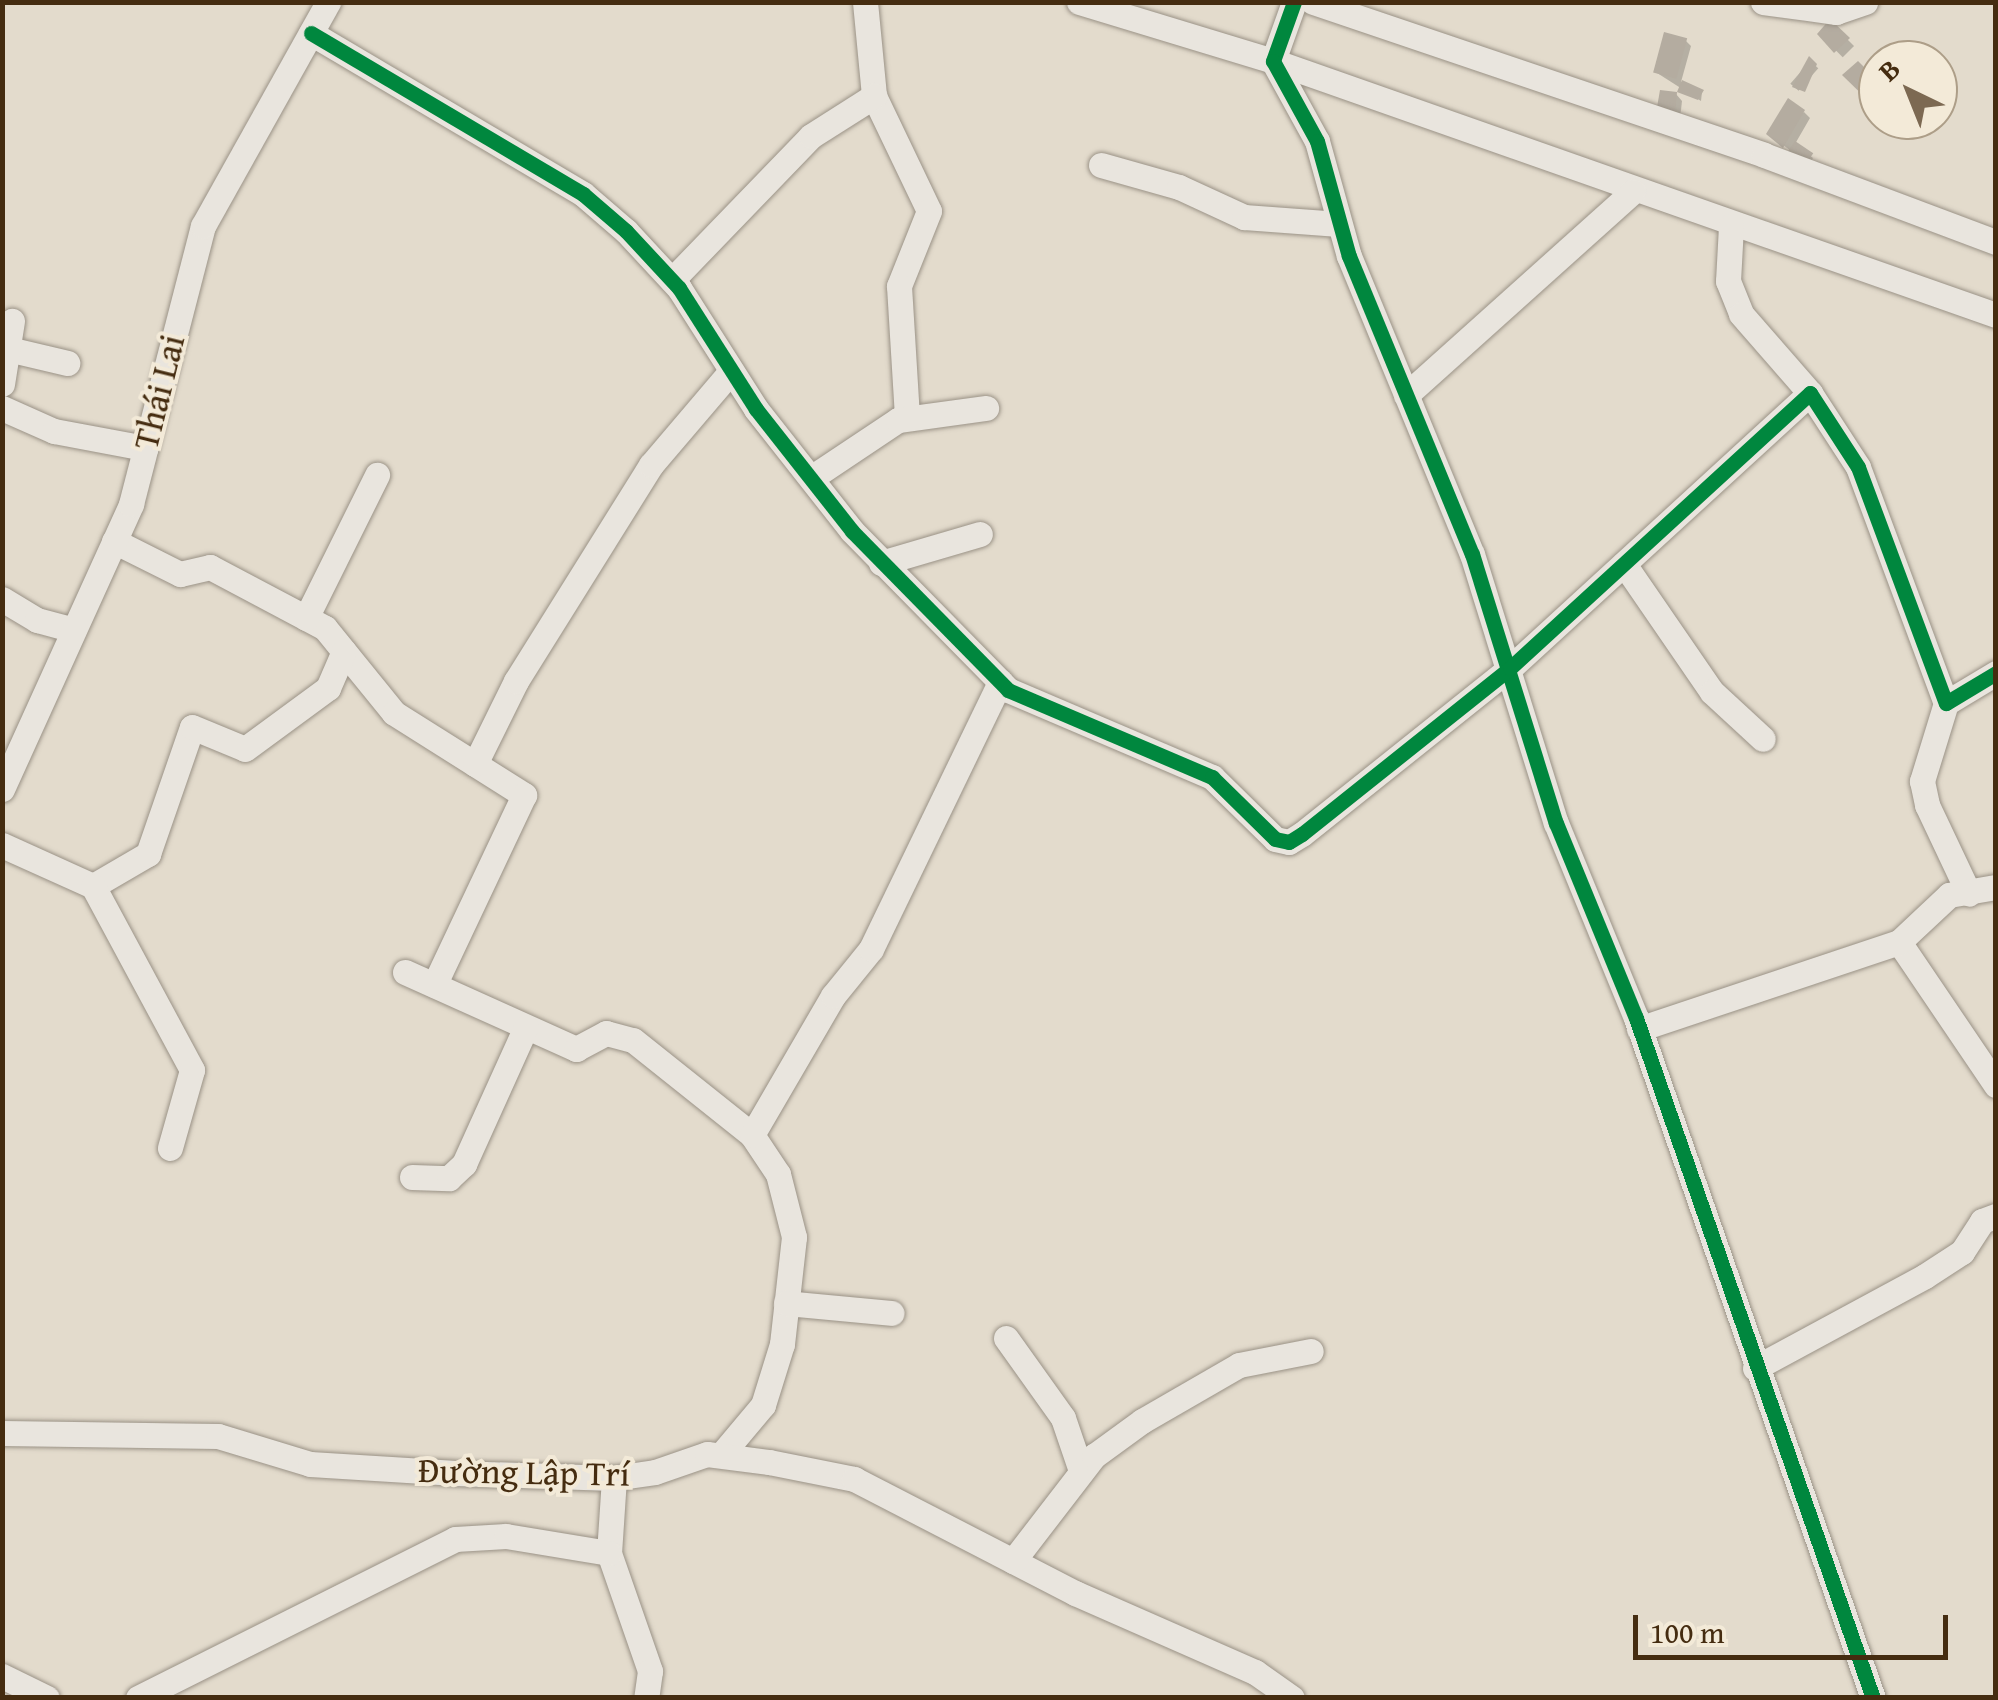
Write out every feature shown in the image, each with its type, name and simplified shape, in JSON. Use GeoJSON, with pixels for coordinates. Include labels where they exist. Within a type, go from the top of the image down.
{"type":"FeatureCollection","features":[{"type":"Feature","properties":{"kind":"street","name":"Thái Lai"},"geometry":{"type":"LineString","coordinates":[[2,788],[114,541],[145,448],[202,226],[328,2]]}},
{"type":"Feature","properties":{"kind":"street"},"geometry":{"type":"LineString","coordinates":[[865,2],[874,96],[929,211],[899,286],[907,417]]}},
{"type":"Feature","properties":{"kind":"street"},"geometry":{"type":"LineString","coordinates":[[1079,2],[1273,61],[1731,226],[1996,315]]}},
{"type":"Feature","properties":{"kind":"street"},"geometry":{"type":"LineString","coordinates":[[1294,2],[1273,61],[1316,141],[1340,224],[1472,554],[1556,822],[1639,1028],[1873,1698]]}},
{"type":"Feature","properties":{"kind":"street"},"geometry":{"type":"LineString","coordinates":[[1313,2],[1764,155],[1996,242]]}},
{"type":"Feature","properties":{"kind":"street"},"geometry":{"type":"LineString","coordinates":[[1763,2],[1836,12],[1865,2]]}},
{"type":"Feature","properties":{"kind":"street"},"geometry":{"type":"LineString","coordinates":[[310,34],[582,194],[672,280],[730,371],[881,563],[1000,682],[1212,777],[1275,838],[1288,842],[1510,668],[1810,393]]}},
{"type":"Feature","properties":{"kind":"street"},"geometry":{"type":"LineString","coordinates":[[672,280],[811,136],[874,96]]}},
{"type":"Feature","properties":{"kind":"street"},"geometry":{"type":"LineString","coordinates":[[1101,165],[1179,187],[1244,217],[1340,224]]}},
{"type":"Feature","properties":{"kind":"street"},"geometry":{"type":"LineString","coordinates":[[1406,395],[1633,191]]}},
{"type":"Feature","properties":{"kind":"street"},"geometry":{"type":"LineString","coordinates":[[1731,226],[1728,281],[1742,314],[1810,393],[1858,466],[1946,702],[1922,780],[1926,805],[1969,894]]}},
{"type":"Feature","properties":{"kind":"street"},"geometry":{"type":"LineString","coordinates":[[2,384],[12,321]]}},
{"type":"Feature","properties":{"kind":"street"},"geometry":{"type":"LineString","coordinates":[[8,349],[67,363]]}},
{"type":"Feature","properties":{"kind":"street"},"geometry":{"type":"LineString","coordinates":[[475,764],[516,681],[651,464],[730,371]]}},
{"type":"Feature","properties":{"kind":"street"},"geometry":{"type":"LineString","coordinates":[[2,408],[54,431],[145,448]]}},
{"type":"Feature","properties":{"kind":"street"},"geometry":{"type":"LineString","coordinates":[[814,476],[907,417],[986,408]]}},
{"type":"Feature","properties":{"kind":"street"},"geometry":{"type":"LineString","coordinates":[[306,618],[376,475]]}},
{"type":"Feature","properties":{"kind":"street"},"geometry":{"type":"LineString","coordinates":[[881,563],[980,534]]}},
{"type":"Feature","properties":{"kind":"street"},"geometry":{"type":"LineString","coordinates":[[114,541],[180,574],[210,568],[325,628],[394,713],[524,795],[434,986]]}},
{"type":"Feature","properties":{"kind":"street"},"geometry":{"type":"LineString","coordinates":[[1624,564],[1712,692],[1764,739]]}},
{"type":"Feature","properties":{"kind":"street"},"geometry":{"type":"LineString","coordinates":[[2,599],[37,620],[74,630]]}},
{"type":"Feature","properties":{"kind":"street"},"geometry":{"type":"LineString","coordinates":[[93,886],[148,854],[192,727],[245,749],[328,688],[344,651]]}},
{"type":"Feature","properties":{"kind":"street"},"geometry":{"type":"LineString","coordinates":[[1946,702],[1996,673]]}},
{"type":"Feature","properties":{"kind":"street"},"geometry":{"type":"LineString","coordinates":[[752,1135],[833,996],[871,949],[1000,682]]}},
{"type":"Feature","properties":{"kind":"street"},"geometry":{"type":"LineString","coordinates":[[2,845],[93,886],[192,1070],[170,1148]]}},
{"type":"Feature","properties":{"kind":"street"},"geometry":{"type":"LineString","coordinates":[[1639,1028],[1899,942],[1949,895],[1996,887]]}},
{"type":"Feature","properties":{"kind":"street"},"geometry":{"type":"LineString","coordinates":[[1899,942],[1996,1085]]}},
{"type":"Feature","properties":{"kind":"street"},"geometry":{"type":"LineString","coordinates":[[404,972],[576,1049],[606,1033],[634,1040],[752,1135],[778,1174],[794,1238],[786,1303],[763,1405],[721,1456]]}},
{"type":"Feature","properties":{"kind":"street"},"geometry":{"type":"LineString","coordinates":[[412,1177],[449,1178],[464,1164],[526,1027]]}},
{"type":"Feature","properties":{"kind":"street"},"geometry":{"type":"LineString","coordinates":[[1755,1368],[1938,1268],[1996,1216]]}},
{"type":"Feature","properties":{"kind":"street"},"geometry":{"type":"LineString","coordinates":[[786,1303],[892,1313]]}},
{"type":"Feature","properties":{"kind":"street"},"geometry":{"type":"LineString","coordinates":[[1006,1338],[1063,1418],[1081,1471]]}},
{"type":"Feature","properties":{"kind":"street"},"geometry":{"type":"LineString","coordinates":[[1012,1561],[1081,1471],[1142,1421],[1239,1366],[1311,1351]]}},
{"type":"Feature","properties":{"kind":"street","name":"Đường Lập Trí"},"geometry":{"type":"LineString","coordinates":[[2,1433],[218,1436],[310,1464],[614,1478],[721,1456],[854,1480],[1012,1561],[1255,1672],[1292,1698]]}},
{"type":"Feature","properties":{"kind":"street"},"geometry":{"type":"LineString","coordinates":[[614,1478],[609,1553],[650,1671],[646,1698]]}},
{"type":"Feature","properties":{"kind":"street"},"geometry":{"type":"LineString","coordinates":[[138,1698],[456,1539],[506,1536],[609,1553]]}},
{"type":"Feature","properties":{"kind":"street"},"geometry":{"type":"LineString","coordinates":[[2,1676],[46,1698]]}},
{"type":"Feature","properties":{"kind":"building"},"geometry":{"type":"Polygon","coordinates":[[[1830,19],[1850,38],[1834,53],[1817,34],[1830,19]]]}},
{"type":"Feature","properties":{"kind":"building"},"geometry":{"type":"Polygon","coordinates":[[[1664,32],[1687,38],[1676,79],[1653,73],[1664,32]]]}},
{"type":"Feature","properties":{"kind":"building"},"geometry":{"type":"Polygon","coordinates":[[[1809,56],[1817,64],[1805,92],[1792,87],[1809,56]]]}},
{"type":"Feature","properties":{"kind":"building"},"geometry":{"type":"Polygon","coordinates":[[[1858,61],[1858,91],[1842,75],[1858,61]]]}},
{"type":"Feature","properties":{"kind":"building"},"geometry":{"type":"Polygon","coordinates":[[[1682,80],[1704,90],[1698,100],[1677,92],[1682,80]]]}},
{"type":"Feature","properties":{"kind":"building"},"geometry":{"type":"Polygon","coordinates":[[[1660,90],[1677,92],[1674,124],[1656,113],[1660,90]]]}},
{"type":"Feature","properties":{"kind":"building"},"geometry":{"type":"Polygon","coordinates":[[[1788,98],[1805,110],[1783,148],[1766,134],[1788,98]]]}},
{"type":"Feature","properties":{"kind":"building"},"geometry":{"type":"Polygon","coordinates":[[[1795,141],[1813,153],[1805,165],[1787,153],[1795,141]]]}},
{"type":"Feature","properties":{"kind":"cycle path"},"geometry":{"type":"LineString","coordinates":[[1294,2],[1273,61],[1317,141],[1349,256],[1472,554],[1556,823],[1636,1018],[1873,1698]]}},
{"type":"Feature","properties":{"kind":"cycle path"},"geometry":{"type":"LineString","coordinates":[[311,33],[583,194],[626,231],[679,288],[756,409],[852,531],[1008,690],[1212,777],[1275,839],[1289,842],[1302,834],[1510,668],[1810,393],[1858,467],[1946,703],[1996,673]]}}]}
